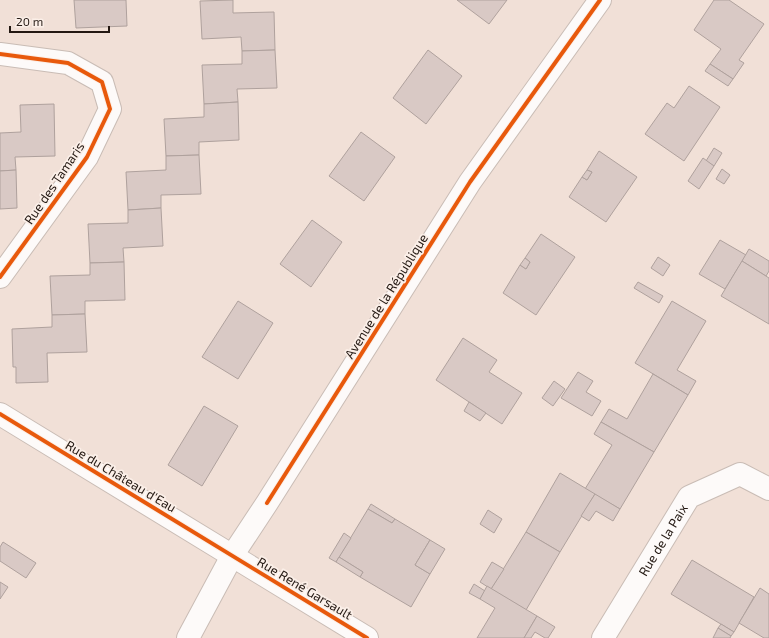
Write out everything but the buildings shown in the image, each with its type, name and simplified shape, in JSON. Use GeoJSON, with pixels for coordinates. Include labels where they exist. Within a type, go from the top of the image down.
{"type":"FeatureCollection","features":[{"type":"Feature","properties":{"kind":"street","name":"Avenue de la République"},"geometry":{"type":"LineString","coordinates":[[188,638],[232,556],[267,504],[470,182],[600,0]]}},
{"type":"Feature","properties":{"kind":"street","name":"Rue des Tamaris"},"geometry":{"type":"LineString","coordinates":[[0,54],[68,63],[102,82],[110,109],[87,156],[0,277]]}},
{"type":"Feature","properties":{"kind":"street","name":"Rue du Château d'Eau"},"geometry":{"type":"LineString","coordinates":[[0,414],[232,556]]}},
{"type":"Feature","properties":{"kind":"street","name":"Rue de la Paix"},"geometry":{"type":"LineString","coordinates":[[603,638],[689,497],[740,474],[769,489]]}},
{"type":"Feature","properties":{"kind":"street","name":"Rue René Garsault"},"geometry":{"type":"LineString","coordinates":[[232,556],[367,638]]}},
{"type":"Feature","properties":{"kind":"cycle path"},"geometry":{"type":"LineString","coordinates":[[267,503],[470,182],[600,0]]}},
{"type":"Feature","properties":{"kind":"cycle path"},"geometry":{"type":"LineString","coordinates":[[0,54],[68,63],[102,82],[110,109],[87,157],[0,277]]}},
{"type":"Feature","properties":{"kind":"cycle path"},"geometry":{"type":"LineString","coordinates":[[0,414],[367,638]]}}]}
